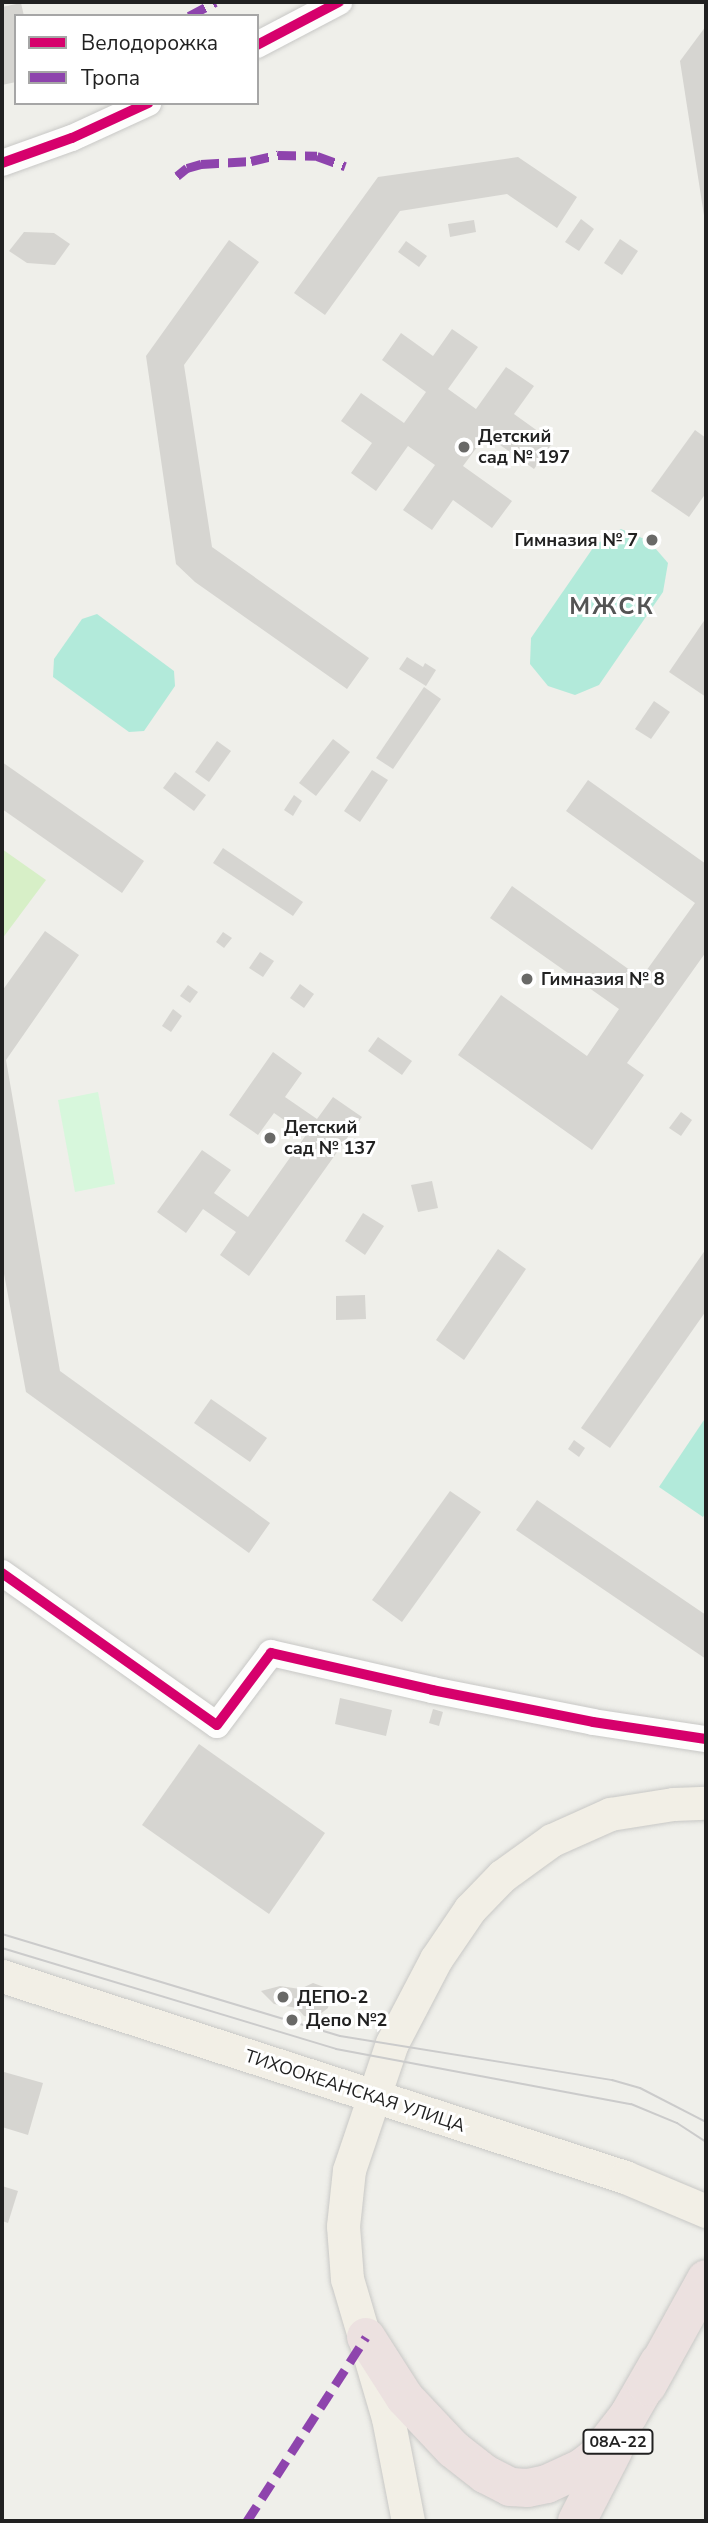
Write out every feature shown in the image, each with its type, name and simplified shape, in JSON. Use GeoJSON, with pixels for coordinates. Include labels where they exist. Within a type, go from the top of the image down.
{"type":"FeatureCollection","features":[{"type":"Feature","properties":{"kind":"highway","name":"08А-22"},"geometry":{"type":"LineString","coordinates":[[577,2521],[659,2362],[706,2280]]}},
{"type":"Feature","properties":{"kind":"highway"},"geometry":{"type":"LineString","coordinates":[[366,2337],[405,2398],[453,2449],[485,2474],[510,2487],[528,2488],[547,2484],[583,2467],[616,2434],[659,2362]]}},
{"type":"Feature","properties":{"kind":"main road"},"geometry":{"type":"LineString","coordinates":[[408,2521],[397,2455],[366,2337],[347,2279],[344,2202],[356,2145],[392,2043],[436,1959],[470,1909],[502,1876],[552,1840],[610,1814],[673,1804],[706,1803]]}},
{"type":"Feature","properties":{"kind":"main road","name":"ТИХООКЕАНСКАЯ УЛИЦА"},"geometry":{"type":"LineString","coordinates":[[2,1976],[625,2177],[701,2208]]}},
{"type":"Feature","properties":{"kind":"street"},"geometry":{"type":"LineString","coordinates":[[259,44],[339,2]]}},
{"type":"Feature","properties":{"kind":"street"},"geometry":{"type":"LineString","coordinates":[[2,163],[72,138],[144,105]]}},
{"type":"Feature","properties":{"kind":"street"},"geometry":{"type":"LineString","coordinates":[[2,1573],[217,1724],[271,1653],[593,1722],[706,1739]]}},
{"type":"Feature","properties":{"kind":"green space"},"geometry":{"type":"Polygon","coordinates":[[[621,529],[649,541],[668,563],[663,592],[599,685],[575,695],[548,686],[530,664],[531,638],[595,545],[621,529]]]}},
{"type":"Feature","properties":{"kind":"green space"},"geometry":{"type":"Polygon","coordinates":[[[97,614],[174,671],[175,686],[144,731],[129,732],[53,677],[54,659],[82,619],[97,614]]]}},
{"type":"Feature","properties":{"kind":"green space"},"geometry":{"type":"Polygon","coordinates":[[[2,849],[46,880],[2,939],[2,849]]]}},
{"type":"Feature","properties":{"kind":"green space"},"geometry":{"type":"Polygon","coordinates":[[[98,1092],[115,1184],[75,1192],[58,1100],[98,1092]]]}},
{"type":"Feature","properties":{"kind":"green space"},"geometry":{"type":"Polygon","coordinates":[[[706,1417],[706,1512],[703,1517],[659,1487],[706,1417]]]}},
{"type":"Feature","properties":{"kind":"building"},"geometry":{"type":"Polygon","coordinates":[[[21,3],[24,14],[14,14],[14,82],[2,85],[2,7],[21,3]]]}},
{"type":"Feature","properties":{"kind":"building"},"geometry":{"type":"Polygon","coordinates":[[[706,26],[706,221],[705,222],[680,61],[706,26]]]}},
{"type":"Feature","properties":{"kind":"building"},"geometry":{"type":"Polygon","coordinates":[[[518,157],[577,197],[557,228],[507,194],[400,211],[325,315],[294,293],[378,177],[518,157]]]}},
{"type":"Feature","properties":{"kind":"building"},"geometry":{"type":"Polygon","coordinates":[[[581,219],[594,229],[579,251],[565,242],[581,219]]]}},
{"type":"Feature","properties":{"kind":"building"},"geometry":{"type":"Polygon","coordinates":[[[474,220],[476,232],[450,237],[448,224],[474,220]]]}},
{"type":"Feature","properties":{"kind":"building"},"geometry":{"type":"Polygon","coordinates":[[[24,232],[54,233],[70,244],[55,265],[27,263],[9,251],[24,232]]]}},
{"type":"Feature","properties":{"kind":"building"},"geometry":{"type":"Polygon","coordinates":[[[620,239],[638,251],[622,275],[604,263],[620,239]]]}},
{"type":"Feature","properties":{"kind":"building"},"geometry":{"type":"Polygon","coordinates":[[[229,240],[259,262],[184,365],[212,547],[369,658],[347,689],[195,582],[176,564],[146,356],[229,240]]]}},
{"type":"Feature","properties":{"kind":"building"},"geometry":{"type":"Polygon","coordinates":[[[406,241],[427,256],[419,267],[398,252],[406,241]]]}},
{"type":"Feature","properties":{"kind":"building"},"geometry":{"type":"Polygon","coordinates":[[[452,329],[478,347],[448,389],[476,409],[506,367],[534,386],[514,414],[553,442],[534,469],[486,435],[463,466],[512,501],[492,528],[453,500],[432,530],[403,510],[435,465],[408,446],[376,491],[351,473],[372,443],[341,421],[361,393],[404,423],[426,392],[382,360],[401,333],[433,356],[452,329]]]}},
{"type":"Feature","properties":{"kind":"building"},"geometry":{"type":"Polygon","coordinates":[[[695,430],[706,438],[706,493],[689,517],[651,491],[695,430]]]}},
{"type":"Feature","properties":{"kind":"building"},"geometry":{"type":"Polygon","coordinates":[[[706,618],[706,697],[669,672],[706,618]]]}},
{"type":"Feature","properties":{"kind":"building"},"geometry":{"type":"Polygon","coordinates":[[[407,657],[423,667],[425,663],[436,670],[426,686],[399,669],[407,657]]]}},
{"type":"Feature","properties":{"kind":"building"},"geometry":{"type":"Polygon","coordinates":[[[424,687],[441,699],[393,769],[376,758],[424,687]]]}},
{"type":"Feature","properties":{"kind":"building"},"geometry":{"type":"Polygon","coordinates":[[[654,701],[670,712],[651,739],[635,729],[654,701]]]}},
{"type":"Feature","properties":{"kind":"building"},"geometry":{"type":"Polygon","coordinates":[[[333,739],[350,752],[316,796],[299,783],[333,739]]]}},
{"type":"Feature","properties":{"kind":"building"},"geometry":{"type":"Polygon","coordinates":[[[217,741],[231,751],[209,782],[195,772],[217,741]]]}},
{"type":"Feature","properties":{"kind":"building"},"geometry":{"type":"Polygon","coordinates":[[[2,762],[144,861],[122,893],[2,809],[2,762]]]}},
{"type":"Feature","properties":{"kind":"building"},"geometry":{"type":"Polygon","coordinates":[[[372,770],[388,780],[360,822],[344,811],[372,770]]]}},
{"type":"Feature","properties":{"kind":"building"},"geometry":{"type":"Polygon","coordinates":[[[175,772],[206,795],[194,811],[163,788],[175,772]]]}},
{"type":"Feature","properties":{"kind":"building"},"geometry":{"type":"Polygon","coordinates":[[[588,780],[706,864],[706,952],[627,1063],[644,1075],[592,1150],[458,1055],[501,995],[587,1056],[619,1009],[490,918],[512,886],[641,978],[695,903],[566,811],[588,780]]]}},
{"type":"Feature","properties":{"kind":"building"},"geometry":{"type":"Polygon","coordinates":[[[294,795],[302,801],[293,816],[284,810],[294,795]]]}},
{"type":"Feature","properties":{"kind":"building"},"geometry":{"type":"Polygon","coordinates":[[[223,848],[303,902],[293,916],[213,863],[223,848]]]}},
{"type":"Feature","properties":{"kind":"building"},"geometry":{"type":"Polygon","coordinates":[[[45,931],[79,955],[6,1060],[60,1371],[270,1523],[249,1553],[26,1392],[2,1263],[2,991],[45,931]]]}},
{"type":"Feature","properties":{"kind":"building"},"geometry":{"type":"Polygon","coordinates":[[[223,932],[232,938],[224,948],[216,942],[223,932]]]}},
{"type":"Feature","properties":{"kind":"building"},"geometry":{"type":"Polygon","coordinates":[[[260,952],[274,961],[263,977],[249,968],[260,952]]]}},
{"type":"Feature","properties":{"kind":"building"},"geometry":{"type":"Polygon","coordinates":[[[300,984],[314,994],[304,1008],[290,998],[300,984]]]}},
{"type":"Feature","properties":{"kind":"building"},"geometry":{"type":"Polygon","coordinates":[[[188,985],[198,992],[190,1003],[180,996],[188,985]]]}},
{"type":"Feature","properties":{"kind":"building"},"geometry":{"type":"Polygon","coordinates":[[[173,1009],[182,1016],[171,1032],[162,1026],[173,1009]]]}},
{"type":"Feature","properties":{"kind":"building"},"geometry":{"type":"Polygon","coordinates":[[[378,1037],[412,1061],[402,1075],[368,1051],[378,1037]]]}},
{"type":"Feature","properties":{"kind":"building"},"geometry":{"type":"Polygon","coordinates":[[[273,1052],[302,1073],[285,1097],[317,1119],[333,1097],[362,1117],[249,1276],[220,1255],[236,1232],[203,1209],[186,1233],[157,1212],[202,1150],[231,1170],[214,1193],[248,1217],[306,1135],[274,1113],[258,1135],[229,1115],[273,1052]]]}},
{"type":"Feature","properties":{"kind":"building"},"geometry":{"type":"Polygon","coordinates":[[[681,1112],[692,1120],[681,1136],[669,1128],[681,1112]]]}},
{"type":"Feature","properties":{"kind":"building"},"geometry":{"type":"Polygon","coordinates":[[[432,1181],[438,1208],[418,1212],[411,1185],[432,1181]]]}},
{"type":"Feature","properties":{"kind":"building"},"geometry":{"type":"Polygon","coordinates":[[[363,1213],[384,1226],[365,1255],[345,1241],[363,1213]]]}},
{"type":"Feature","properties":{"kind":"building"},"geometry":{"type":"Polygon","coordinates":[[[498,1249],[526,1269],[464,1360],[436,1340],[498,1249]]]}},
{"type":"Feature","properties":{"kind":"building"},"geometry":{"type":"Polygon","coordinates":[[[706,1249],[706,1311],[610,1448],[581,1428],[706,1249]]]}},
{"type":"Feature","properties":{"kind":"building"},"geometry":{"type":"Polygon","coordinates":[[[365,1295],[366,1319],[336,1320],[336,1296],[365,1295]]]}},
{"type":"Feature","properties":{"kind":"building"},"geometry":{"type":"Polygon","coordinates":[[[211,1399],[267,1438],[250,1462],[194,1423],[211,1399]]]}},
{"type":"Feature","properties":{"kind":"building"},"geometry":{"type":"Polygon","coordinates":[[[574,1440],[585,1448],[579,1457],[568,1449],[574,1440]]]}},
{"type":"Feature","properties":{"kind":"building"},"geometry":{"type":"Polygon","coordinates":[[[450,1491],[481,1512],[402,1622],[372,1600],[450,1491]]]}},
{"type":"Feature","properties":{"kind":"building"},"geometry":{"type":"Polygon","coordinates":[[[537,1500],[706,1615],[706,1659],[516,1530],[537,1500]]]}},
{"type":"Feature","properties":{"kind":"building"},"geometry":{"type":"Polygon","coordinates":[[[340,1698],[392,1710],[386,1736],[335,1724],[340,1698]]]}},
{"type":"Feature","properties":{"kind":"building"},"geometry":{"type":"Polygon","coordinates":[[[433,1709],[443,1712],[439,1726],[429,1723],[433,1709]]]}},
{"type":"Feature","properties":{"kind":"building"},"geometry":{"type":"Polygon","coordinates":[[[199,1744],[325,1833],[269,1914],[142,1825],[199,1744]]]}},
{"type":"Feature","properties":{"kind":"building"},"geometry":{"type":"Polygon","coordinates":[[[313,1983],[324,1987],[330,1997],[328,2008],[315,2018],[304,2016],[297,2008],[274,2004],[261,1991],[280,1986],[300,1989],[313,1983]]]}},
{"type":"Feature","properties":{"kind":"building"},"geometry":{"type":"Polygon","coordinates":[[[4,2072],[43,2083],[28,2135],[2,2127],[4,2072]]]}},
{"type":"Feature","properties":{"kind":"building"},"geometry":{"type":"Polygon","coordinates":[[[2,2186],[18,2191],[8,2223],[2,2221],[2,2186]]]}},
{"type":"Feature","properties":{"kind":"tram line"},"geometry":{"type":"LineString","coordinates":[[2,1934],[340,2036],[612,2080],[640,2088],[706,2122]]}},
{"type":"Feature","properties":{"kind":"tram line"},"geometry":{"type":"LineString","coordinates":[[2,1948],[336,2049],[631,2104],[677,2123],[706,2142]]}},
{"type":"Feature","properties":{"kind":"marked path"},"geometry":{"type":"LineString","coordinates":[[193,14],[215,2]]}},
{"type":"Feature","properties":{"kind":"marked path"},"geometry":{"type":"LineString","coordinates":[[177,176],[187,168],[201,164],[251,161],[278,155],[317,156],[345,166]]}},
{"type":"Feature","properties":{"kind":"marked path"},"geometry":{"type":"LineString","coordinates":[[247,2521],[366,2337]]}},
{"type":"Feature","properties":{"kind":"cycle path"},"geometry":{"type":"LineString","coordinates":[[259,44],[339,2]]}},
{"type":"Feature","properties":{"kind":"cycle path"},"geometry":{"type":"LineString","coordinates":[[2,163],[72,138],[144,105]]}},
{"type":"Feature","properties":{"kind":"cycle path"},"geometry":{"type":"LineString","coordinates":[[2,1573],[217,1725],[271,1653],[432,1690],[593,1722],[706,1739]]}},
{"type":"Feature","properties":{"kind":"place","name":"Детский сад № 197"},"geometry":{"type":"Point","coordinates":[464,447]}},
{"type":"Feature","properties":{"kind":"place","name":"Гимназия № 7"},"geometry":{"type":"Point","coordinates":[652,540]}},
{"type":"Feature","properties":{"kind":"place","name":"Гимназия № 8"},"geometry":{"type":"Point","coordinates":[527,979]}},
{"type":"Feature","properties":{"kind":"place","name":"Детский сад № 137"},"geometry":{"type":"Point","coordinates":[270,1138]}},
{"type":"Feature","properties":{"kind":"place","name":"ДЕПО-2"},"geometry":{"type":"Point","coordinates":[283,1997]}},
{"type":"Feature","properties":{"kind":"place","name":"Депо №2"},"geometry":{"type":"Point","coordinates":[292,2020]}},
{"type":"Feature","properties":{"kind":"district","name":"МЖСК"},"geometry":{"type":"Point","coordinates":[612,607]}}]}
